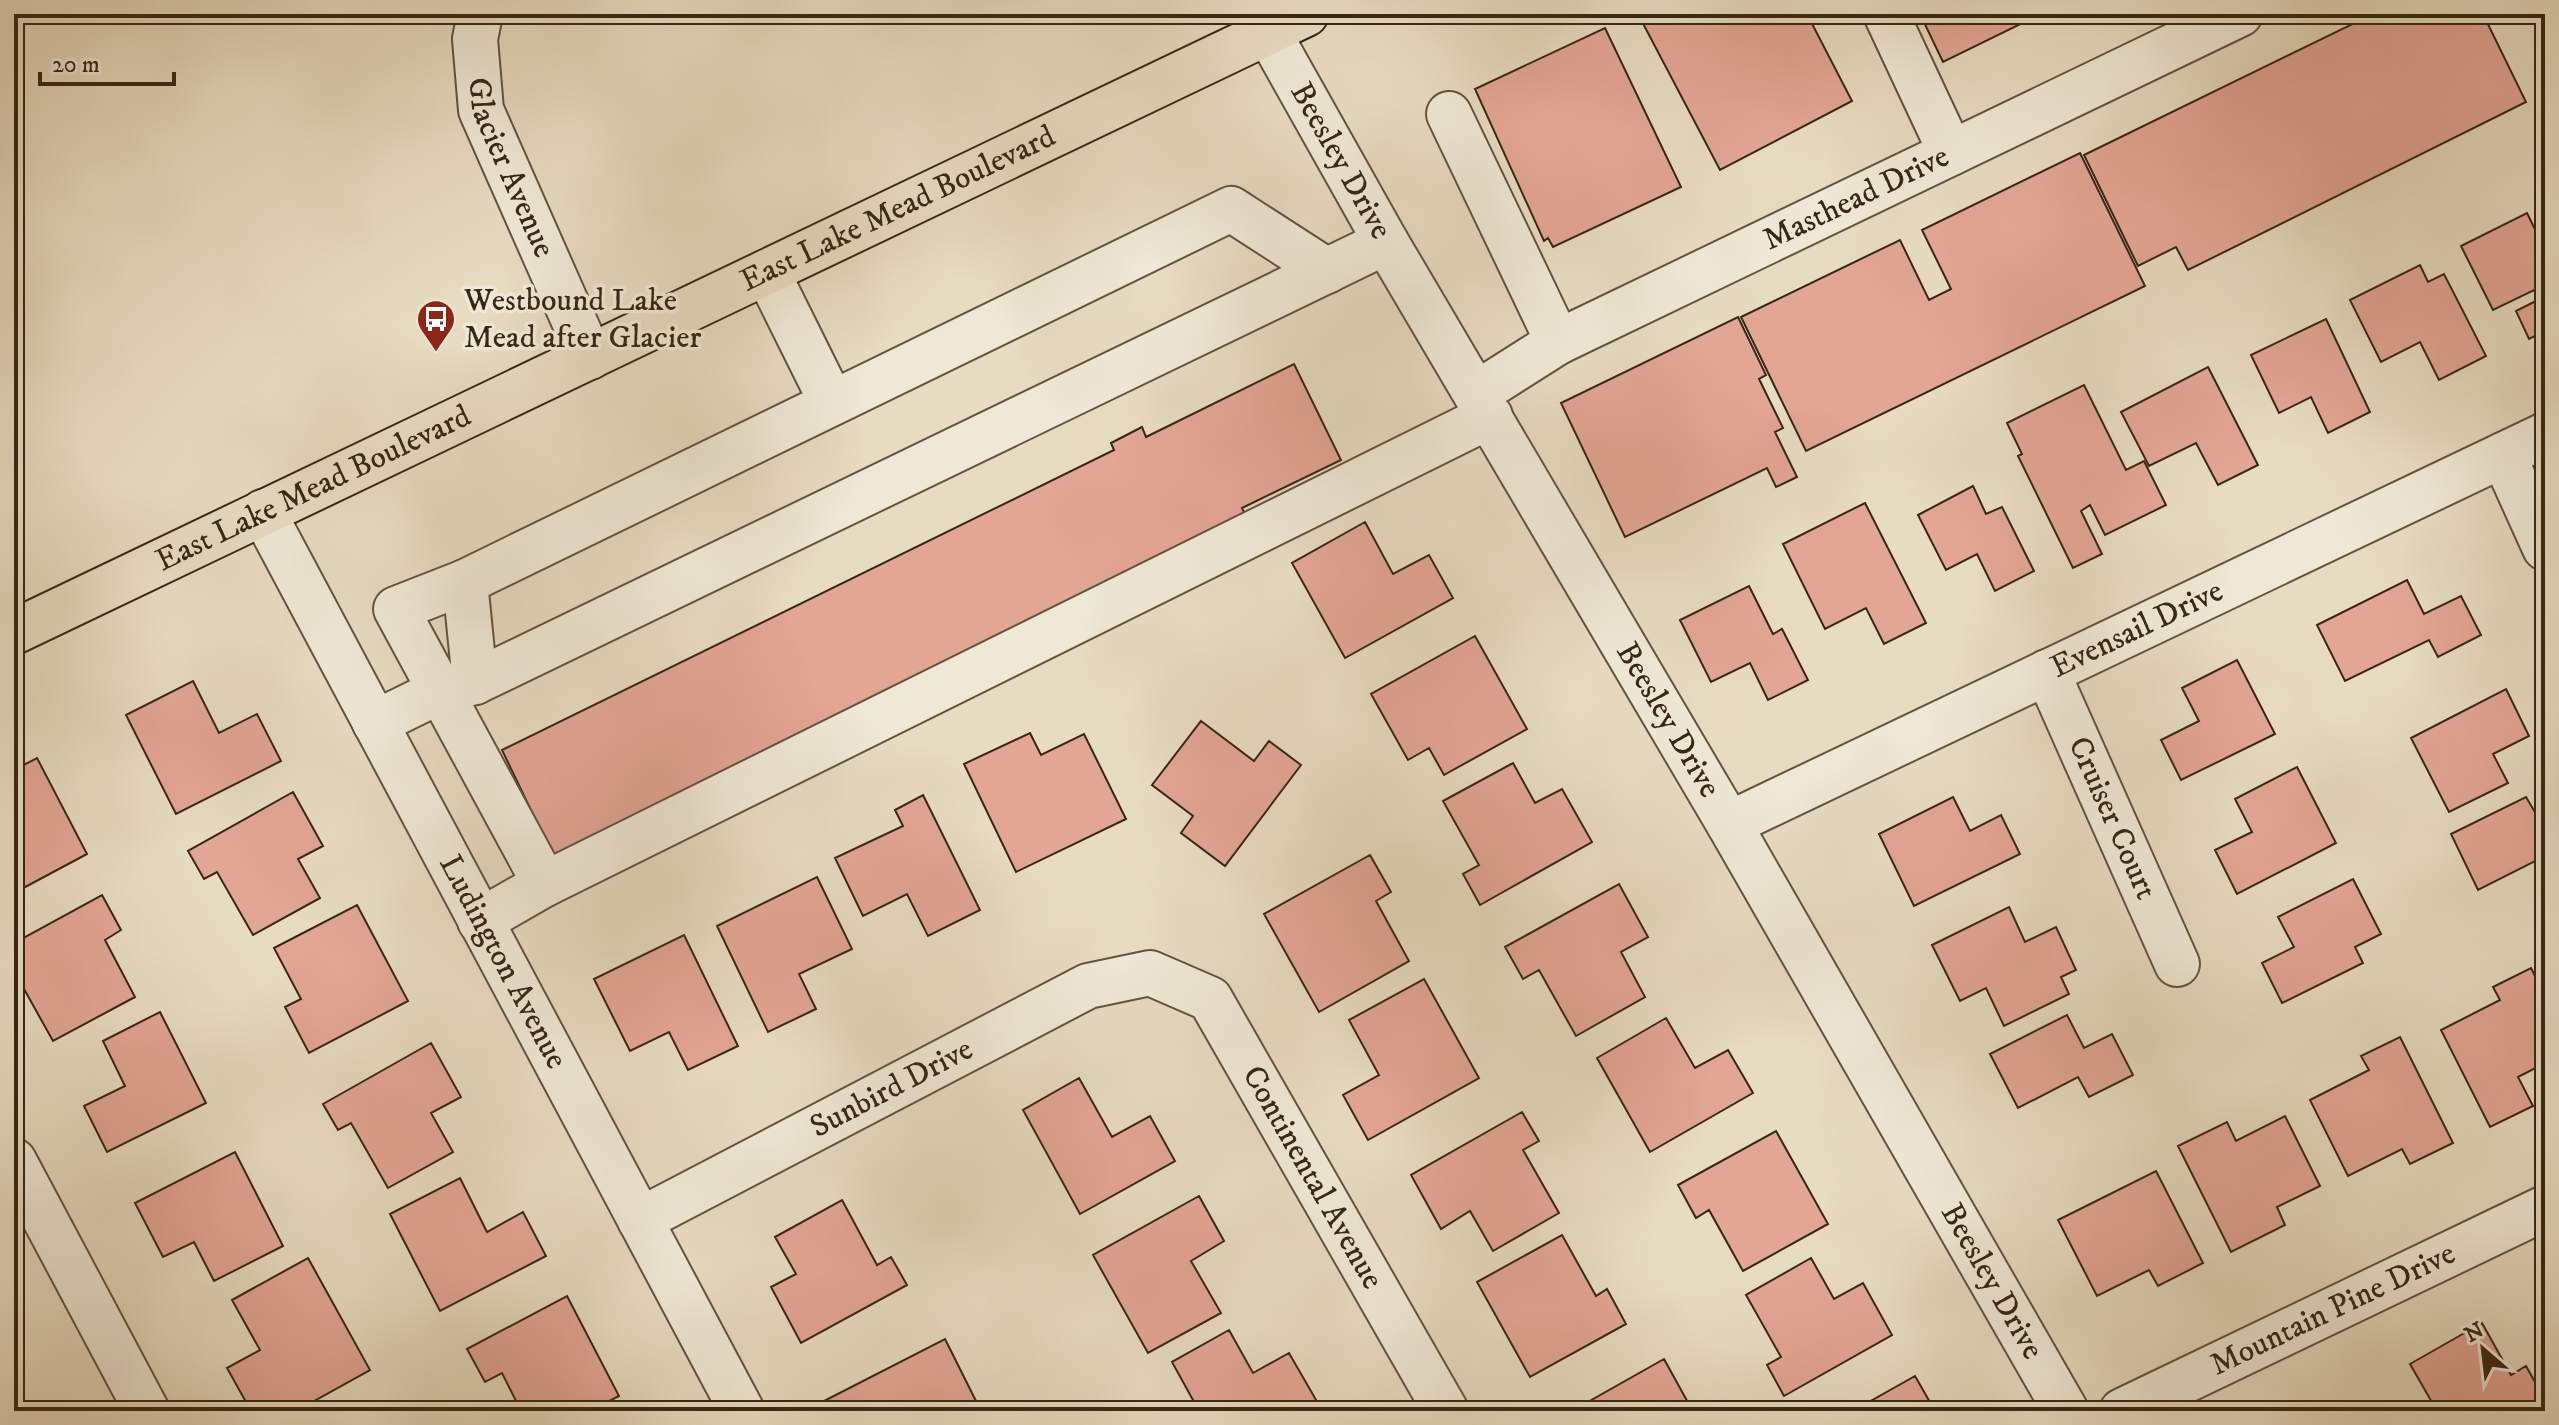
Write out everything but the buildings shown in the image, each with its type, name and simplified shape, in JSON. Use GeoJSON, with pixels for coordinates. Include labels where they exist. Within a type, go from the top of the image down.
{"type":"FeatureCollection","features":[{"type":"Feature","properties":{"kind":"main road","name":"East Lake Mead Boulevard"},"geometry":{"type":"LineString","coordinates":[[14,632],[1287,23]]}},
{"type":"Feature","properties":{"kind":"street","name":"Glacier Avenue"},"geometry":{"type":"LineString","coordinates":[[480,14],[475,39],[481,110],[590,357]]}},
{"type":"Feature","properties":{"kind":"street"},"geometry":{"type":"LineString","coordinates":[[1886,14],[1951,153]]}},
{"type":"Feature","properties":{"kind":"street","name":"Masthead Drive"},"geometry":{"type":"LineString","coordinates":[[480,921],[545,884],[1483,405],[1558,342],[2240,14]]}},
{"type":"Feature","properties":{"kind":"street","name":"Beesley Drive"},"geometry":{"type":"LineString","coordinates":[[1287,23],[1386,242],[1729,824],[2066,1411]]}},
{"type":"Feature","properties":{"kind":"street"},"geometry":{"type":"LineString","coordinates":[[1449,114],[1558,342]]}},
{"type":"Feature","properties":{"kind":"street"},"geometry":{"type":"LineString","coordinates":[[545,884],[458,687],[396,609],[465,582],[1231,209],[1327,271]]}},
{"type":"Feature","properties":{"kind":"street"},"geometry":{"type":"LineString","coordinates":[[375,723],[458,687],[1386,242]]}},
{"type":"Feature","properties":{"kind":"street"},"geometry":{"type":"LineString","coordinates":[[767,272],[832,403]]}},
{"type":"Feature","properties":{"kind":"street","name":"Evensail Drive"},"geometry":{"type":"LineString","coordinates":[[1729,824],[2545,435]]}},
{"type":"Feature","properties":{"kind":"street"},"geometry":{"type":"LineString","coordinates":[[2503,455],[2545,548]]}},
{"type":"Feature","properties":{"kind":"street","name":"Ludington Avenue"},"geometry":{"type":"LineString","coordinates":[[263,512],[742,1411]]}},
{"type":"Feature","properties":{"kind":"street"},"geometry":{"type":"LineString","coordinates":[[458,687],[465,582]]}},
{"type":"Feature","properties":{"kind":"street","name":"Cruiser Court"},"geometry":{"type":"LineString","coordinates":[[2047,672],[2177,964]]}},
{"type":"Feature","properties":{"kind":"street","name":"Sunbird Drive"},"geometry":{"type":"LineString","coordinates":[[640,1220],[1088,986],[1150,973]]}},
{"type":"Feature","properties":{"kind":"street","name":"Continental Avenue"},"geometry":{"type":"LineString","coordinates":[[1150,973],[1210,999],[1446,1411]]}},
{"type":"Feature","properties":{"kind":"street"},"geometry":{"type":"LineString","coordinates":[[14,1161],[147,1411]]}},
{"type":"Feature","properties":{"kind":"street","name":"Mountain Pine Drive"},"geometry":{"type":"LineString","coordinates":[[2122,1411],[2545,1208]]}},
{"type":"Feature","properties":{"kind":"place","name":"Westbound Lake Mead after Glacier"},"geometry":{"type":"Point","coordinates":[436,353]}}]}
